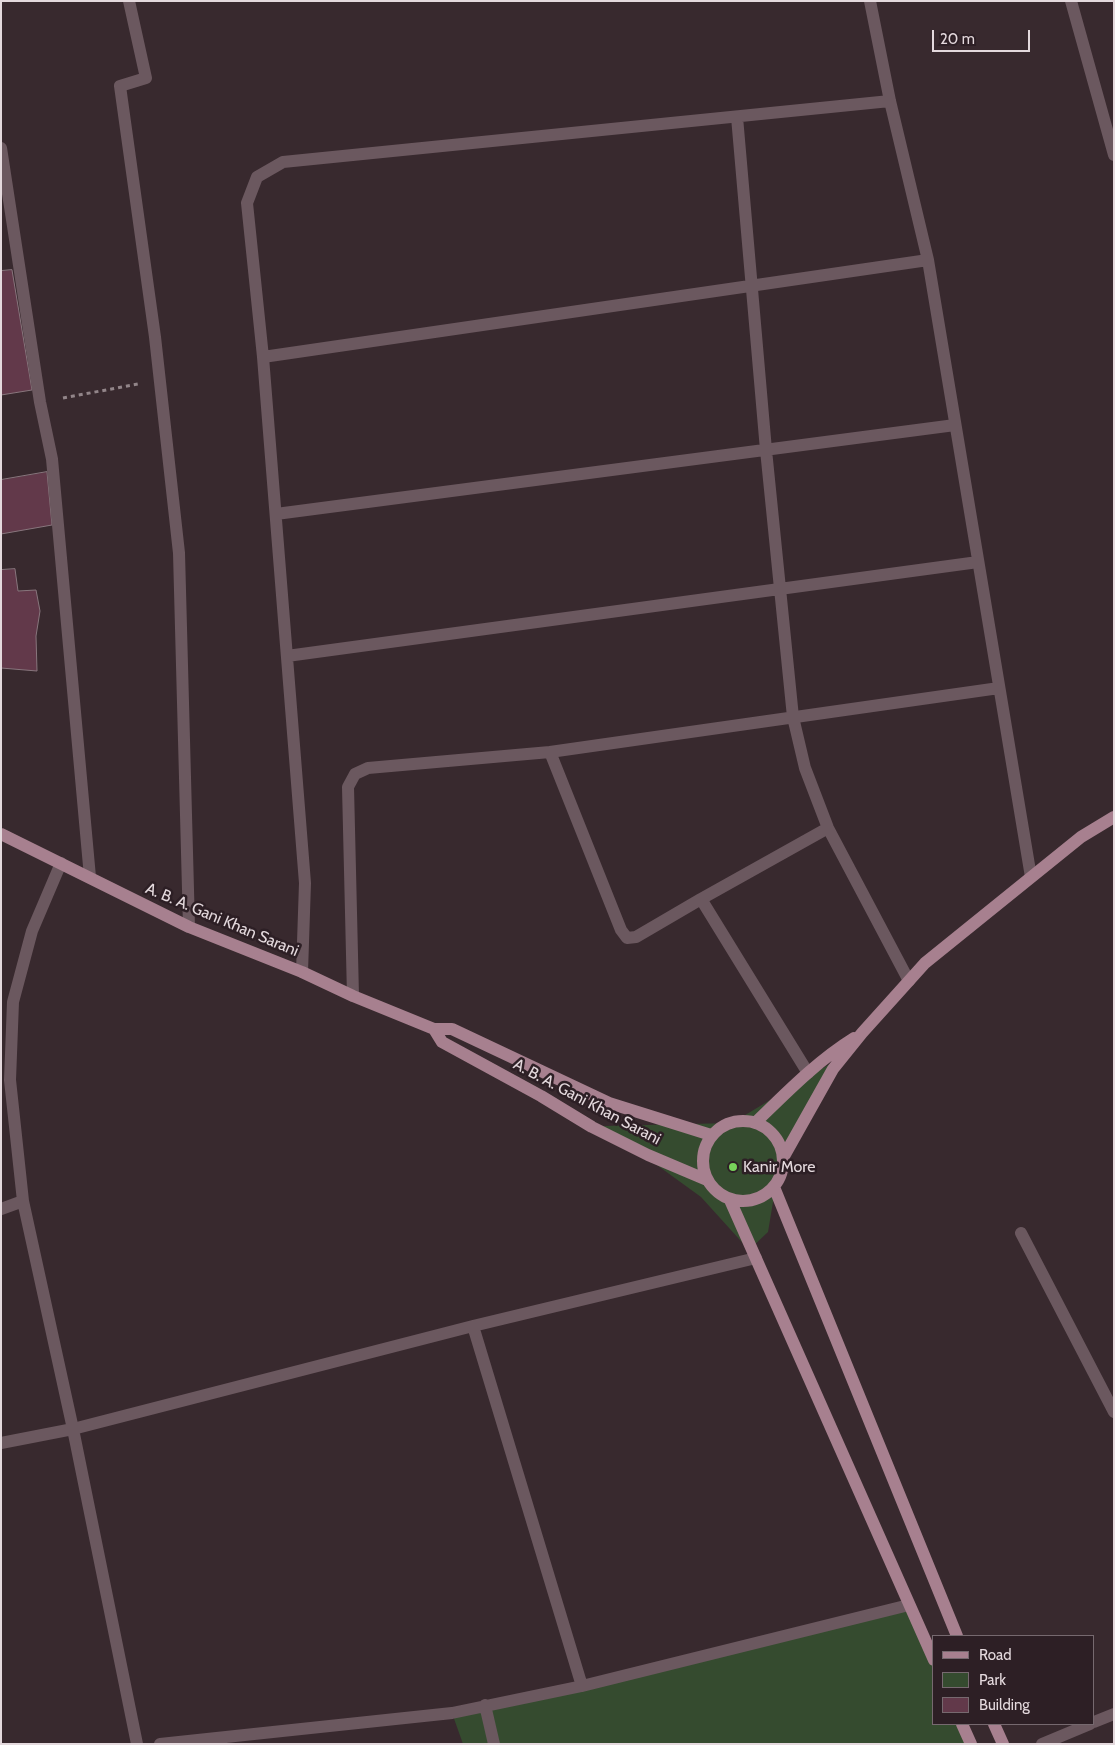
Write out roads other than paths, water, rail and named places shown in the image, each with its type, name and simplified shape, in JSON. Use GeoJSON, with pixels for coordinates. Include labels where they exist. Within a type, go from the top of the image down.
{"type":"FeatureCollection","features":[{"type":"Feature","properties":{"kind":"main road"},"geometry":{"type":"LineString","coordinates":[[783,1158],[778,1142],[769,1130],[754,1123],[739,1121],[724,1126],[711,1136],[704,1149],[702,1165],[706,1180],[717,1192],[730,1200],[746,1201],[761,1197],[774,1187],[781,1173],[783,1158],[833,1069],[924,963],[1081,837],[1114,817]]}},
{"type":"Feature","properties":{"kind":"main road","name":"A. B. A. Gani Khan Sarani"},"geometry":{"type":"LineString","coordinates":[[1,834],[189,927],[434,1028],[452,1029],[609,1103],[711,1136]]}},
{"type":"Feature","properties":{"kind":"main road","name":"A. B. A. Gani Khan Sarani"},"geometry":{"type":"LineString","coordinates":[[434,1028],[442,1042],[541,1096],[592,1127],[648,1155],[706,1180]]}},
{"type":"Feature","properties":{"kind":"main road"},"geometry":{"type":"LineString","coordinates":[[754,1123],[808,1073],[840,1047],[862,1033]]}},
{"type":"Feature","properties":{"kind":"main road"},"geometry":{"type":"LineString","coordinates":[[774,1187],[957,1635]]}},
{"type":"Feature","properties":{"kind":"main road"},"geometry":{"type":"LineString","coordinates":[[730,1200],[932,1656]]}},
{"type":"Feature","properties":{"kind":"main road"},"geometry":{"type":"LineString","coordinates":[[962,1725],[971,1744]]}},
{"type":"Feature","properties":{"kind":"main road"},"geometry":{"type":"LineString","coordinates":[[994,1725],[1003,1744]]}},
{"type":"Feature","properties":{"kind":"street"},"geometry":{"type":"LineString","coordinates":[[129,1],[146,78],[120,86],[160,380],[179,552],[189,927]]}},
{"type":"Feature","properties":{"kind":"street"},"geometry":{"type":"LineString","coordinates":[[870,1],[890,101],[928,260],[1031,877]]}},
{"type":"Feature","properties":{"kind":"street"},"geometry":{"type":"LineString","coordinates":[[1071,1],[1114,155]]}},
{"type":"Feature","properties":{"kind":"street"},"geometry":{"type":"LineString","coordinates":[[302,972],[305,882],[263,357],[247,203],[256,177],[283,162],[890,101]]}},
{"type":"Feature","properties":{"kind":"street"},"geometry":{"type":"LineString","coordinates":[[737,117],[766,450],[793,717],[805,768],[828,828],[909,981]]}},
{"type":"Feature","properties":{"kind":"street"},"geometry":{"type":"LineString","coordinates":[[1,148],[40,402],[52,459],[90,878]]}},
{"type":"Feature","properties":{"kind":"street"},"geometry":{"type":"LineString","coordinates":[[263,357],[928,260]]}},
{"type":"Feature","properties":{"kind":"street"},"geometry":{"type":"LineString","coordinates":[[276,514],[955,426]]}},
{"type":"Feature","properties":{"kind":"street"},"geometry":{"type":"LineString","coordinates":[[287,656],[978,562]]}},
{"type":"Feature","properties":{"kind":"street"},"geometry":{"type":"LineString","coordinates":[[353,996],[348,788],[355,774],[368,768],[550,752],[1000,688]]}},
{"type":"Feature","properties":{"kind":"street"},"geometry":{"type":"LineString","coordinates":[[550,752],[621,930],[627,938],[636,938],[701,899],[828,828]]}},
{"type":"Feature","properties":{"kind":"street"},"geometry":{"type":"LineString","coordinates":[[61,863],[32,931],[13,1002],[10,1080],[23,1201],[73,1428],[137,1744]]}},
{"type":"Feature","properties":{"kind":"street"},"geometry":{"type":"LineString","coordinates":[[701,899],[808,1073]]}},
{"type":"Feature","properties":{"kind":"street"},"geometry":{"type":"LineString","coordinates":[[1,1209],[23,1201]]}},
{"type":"Feature","properties":{"kind":"street"},"geometry":{"type":"LineString","coordinates":[[1021,1233],[1114,1412]]}},
{"type":"Feature","properties":{"kind":"street"},"geometry":{"type":"LineString","coordinates":[[1,1443],[73,1428],[473,1326],[756,1258]]}},
{"type":"Feature","properties":{"kind":"street"},"geometry":{"type":"LineString","coordinates":[[473,1326],[582,1686]]}},
{"type":"Feature","properties":{"kind":"street"},"geometry":{"type":"LineString","coordinates":[[160,1744],[452,1713],[582,1686],[909,1605]]}},
{"type":"Feature","properties":{"kind":"street"},"geometry":{"type":"LineString","coordinates":[[485,1705],[494,1744]]}},
{"type":"Feature","properties":{"kind":"street"},"geometry":{"type":"LineString","coordinates":[[1095,1722],[1114,1714]]}},
{"type":"Feature","properties":{"kind":"street"},"geometry":{"type":"LineString","coordinates":[[1042,1744],[1088,1725]]}},
{"type":"Feature","properties":{"kind":"place","name":"Kanir More"},"geometry":{"type":"Point","coordinates":[733,1167]}}]}
